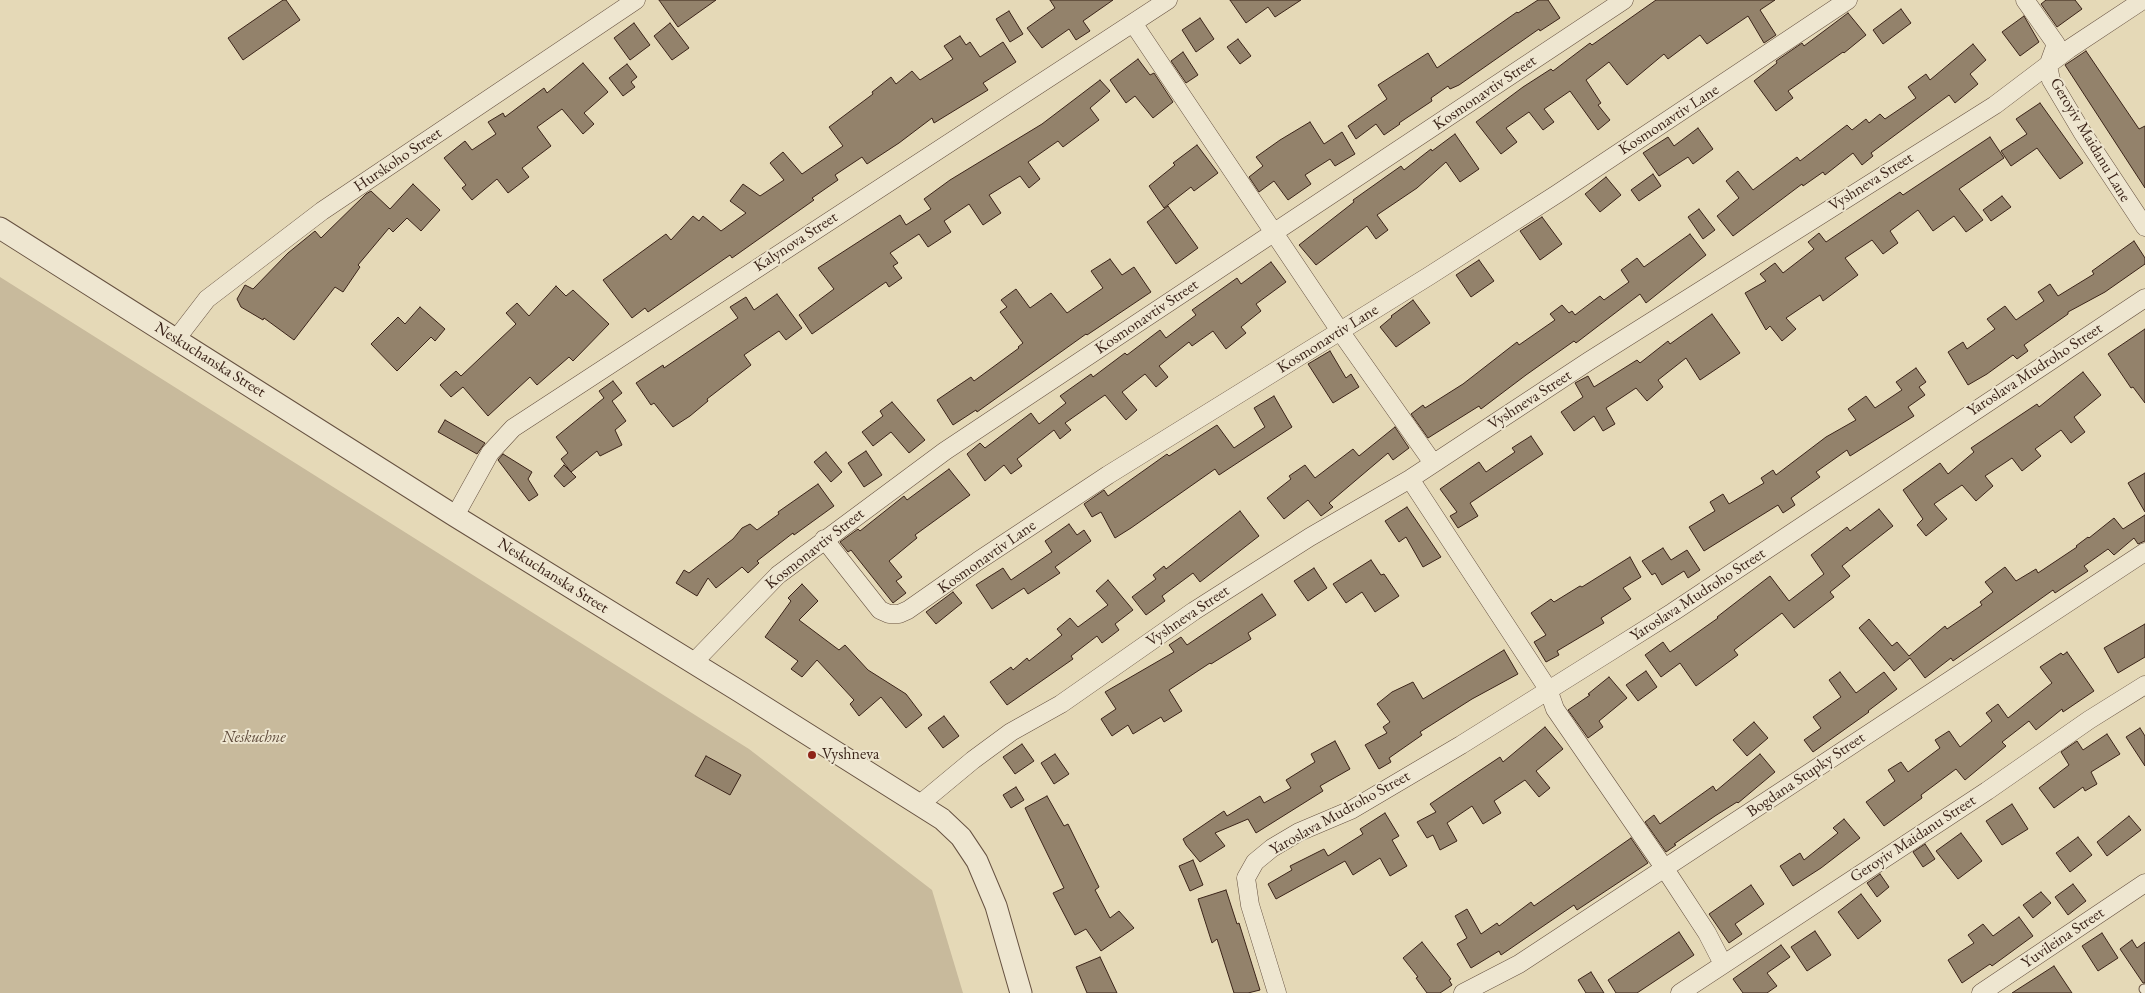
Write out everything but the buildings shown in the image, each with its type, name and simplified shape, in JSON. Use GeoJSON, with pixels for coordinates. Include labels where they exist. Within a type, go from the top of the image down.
{"type":"FeatureCollection","features":[{"type":"Feature","properties":{"kind":"street","name":"Hurskoho Street"},"geometry":{"type":"LineString","coordinates":[[177,338],[207,299],[322,211],[636,0]]}},
{"type":"Feature","properties":{"kind":"street","name":"Kalynova Street"},"geometry":{"type":"LineString","coordinates":[[455,516],[490,453],[513,428],[1168,0]]}},
{"type":"Feature","properties":{"kind":"street","name":"Kosmonavtiv Street"},"geometry":{"type":"LineString","coordinates":[[693,663],[778,575],[945,451],[1624,0]]}},
{"type":"Feature","properties":{"kind":"street","name":"Kosmonavtiv Lane"},"geometry":{"type":"LineString","coordinates":[[824,539],[880,610],[889,614],[899,614],[908,610],[1108,475],[1557,194],[1848,0]]}},
{"type":"Feature","properties":{"kind":"street","name":"Geroyiv Maidanu Lane"},"geometry":{"type":"LineString","coordinates":[[2025,0],[2056,44],[2048,66],[2051,80],[2082,132],[2145,227]]}},
{"type":"Feature","properties":{"kind":"street","name":"Vyshneva Street"},"geometry":{"type":"LineString","coordinates":[[920,804],[1011,732],[1061,704],[1194,611],[1302,542],[1410,479],[1589,361],[1994,105],[2069,49],[2143,0]]}},
{"type":"Feature","properties":{"kind":"street"},"geometry":{"type":"LineString","coordinates":[[1133,23],[1340,331],[1433,463]]}},
{"type":"Feature","properties":{"kind":"street","name":"Neskuchanska Street"},"geometry":{"type":"LineString","coordinates":[[0,228],[177,338],[455,516],[942,819],[962,837],[977,861],[996,906],[1021,993]]}},
{"type":"Feature","properties":{"kind":"street","name":"Yaroslava Mudroho Street"},"geometry":{"type":"LineString","coordinates":[[1277,993],[1250,905],[1246,878],[1255,862],[1272,848],[1299,832],[1351,810],[1461,745],[1673,612],[2145,298]]}},
{"type":"Feature","properties":{"kind":"street"},"geometry":{"type":"LineString","coordinates":[[1410,479],[1548,689],[1555,709],[1665,869],[1707,934],[1723,964]]}},
{"type":"Feature","properties":{"kind":"street","name":"Bogdana Stupky Street"},"geometry":{"type":"LineString","coordinates":[[1463,993],[1519,964],[2145,552]]}},
{"type":"Feature","properties":{"kind":"street","name":"Geroyiv Maidanu Street"},"geometry":{"type":"LineString","coordinates":[[1680,993],[1987,791],[2089,720],[2145,684]]}},
{"type":"Feature","properties":{"kind":"street","name":"Yuvileina Street"},"geometry":{"type":"LineString","coordinates":[[1981,993],[2145,883]]}},
{"type":"Feature","properties":{"kind":"green space","name":"Neskuchne"},"geometry":{"type":"Polygon","coordinates":[[[0,277],[749,749],[932,890],[963,993],[0,993],[0,277]]]}},
{"type":"Feature","properties":{"kind":"place","name":"Vyshneva"},"geometry":{"type":"Point","coordinates":[812,755]}}]}
